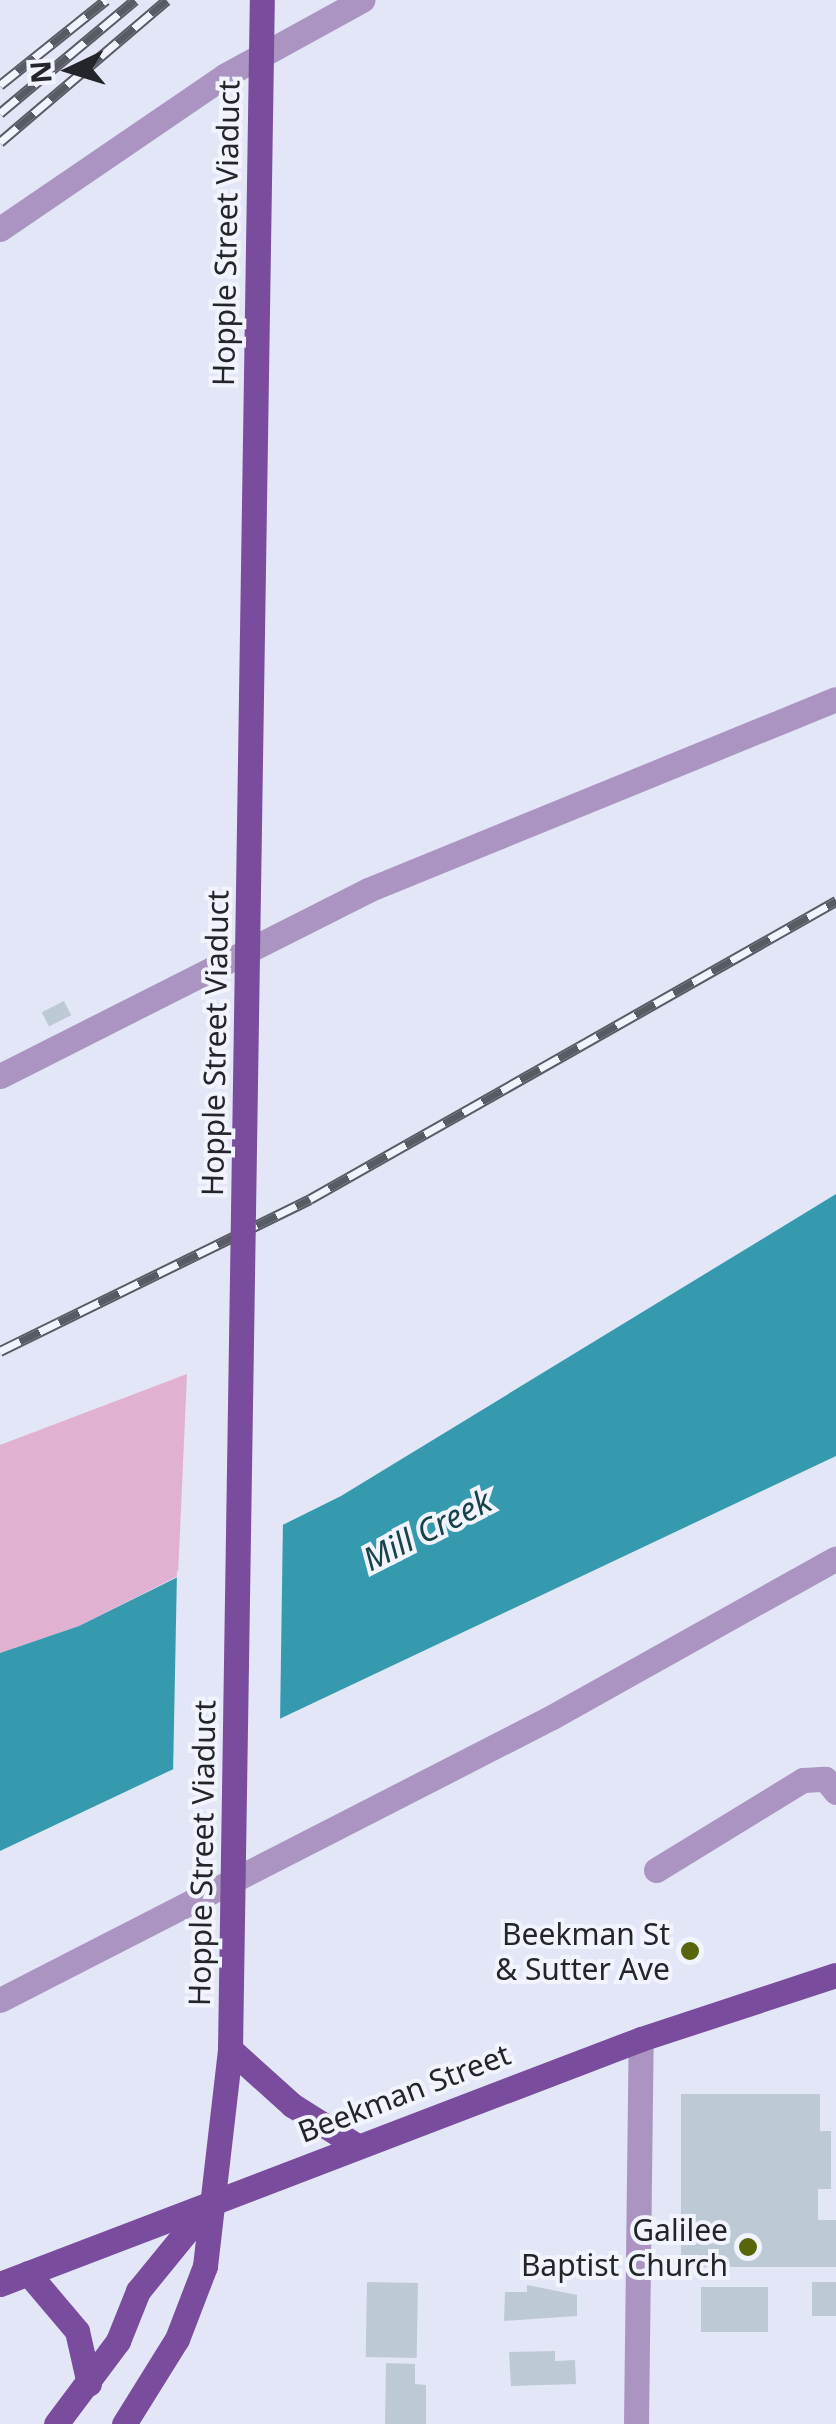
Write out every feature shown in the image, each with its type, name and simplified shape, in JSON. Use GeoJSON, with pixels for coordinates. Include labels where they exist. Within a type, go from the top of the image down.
{"type":"FeatureCollection","features":[{"type":"Feature","properties":{"kind":"main road","name":"Hopple Street Viaduct"},"geometry":{"type":"LineString","coordinates":[[124,2424],[177,2339],[205,2266],[228,2087],[262,0]]}},
{"type":"Feature","properties":{"kind":"main road","name":"Beekman Street"},"geometry":{"type":"LineString","coordinates":[[0,2284],[641,2039],[836,1975]]}},
{"type":"Feature","properties":{"kind":"main road"},"geometry":{"type":"LineString","coordinates":[[230,2049],[256,2076],[357,2146]]}},
{"type":"Feature","properties":{"kind":"main road"},"geometry":{"type":"LineString","coordinates":[[56,2424],[90,2384],[138,2291],[212,2200]]}},
{"type":"Feature","properties":{"kind":"main road"},"geometry":{"type":"LineString","coordinates":[[28,2273],[77,2332],[90,2384]]}},
{"type":"Feature","properties":{"kind":"street"},"geometry":{"type":"LineString","coordinates":[[0,229],[224,76],[362,0]]}},
{"type":"Feature","properties":{"kind":"street"},"geometry":{"type":"LineString","coordinates":[[0,1076],[368,890],[836,699]]}},
{"type":"Feature","properties":{"kind":"street"},"geometry":{"type":"LineString","coordinates":[[0,2000],[552,1717],[836,1558]]}},
{"type":"Feature","properties":{"kind":"street"},"geometry":{"type":"LineString","coordinates":[[656,1870],[802,1780],[824,1779],[836,1792]]}},
{"type":"Feature","properties":{"kind":"street"},"geometry":{"type":"LineString","coordinates":[[636,2424],[641,2039]]}},
{"type":"Feature","properties":{"kind":"shaded area"},"geometry":{"type":"Polygon","coordinates":[[[187,1374],[178,1576],[79,1626],[0,1653],[0,1445],[187,1374]]]}},
{"type":"Feature","properties":{"kind":"water","name":"Mill Creek"},"geometry":{"type":"Polygon","coordinates":[[[836,1194],[836,1456],[0,1851],[0,1653],[79,1626],[341,1496],[836,1194]]]}},
{"type":"Feature","properties":{"kind":"pier"},"geometry":{"type":"Polygon","coordinates":[[[283,1519],[280,1724],[173,1775],[177,1571],[283,1519]]]}},
{"type":"Feature","properties":{"kind":"building"},"geometry":{"type":"Polygon","coordinates":[[[64,1001],[71,1015],[49,1027],[42,1012],[64,1001]]]}},
{"type":"Feature","properties":{"kind":"building"},"geometry":{"type":"Polygon","coordinates":[[[681,2094],[820,2094],[820,2131],[831,2131],[831,2189],[818,2189],[818,2220],[836,2220],[836,2267],[681,2267],[681,2094]]]}},
{"type":"Feature","properties":{"kind":"building"},"geometry":{"type":"Polygon","coordinates":[[[367,2282],[418,2283],[417,2358],[366,2357],[367,2282]]]}},
{"type":"Feature","properties":{"kind":"building"},"geometry":{"type":"Polygon","coordinates":[[[812,2282],[836,2282],[836,2316],[812,2316],[812,2282]]]}},
{"type":"Feature","properties":{"kind":"building"},"geometry":{"type":"Polygon","coordinates":[[[527,2285],[577,2295],[577,2316],[504,2321],[505,2292],[527,2292],[527,2285]]]}},
{"type":"Feature","properties":{"kind":"building"},"geometry":{"type":"Polygon","coordinates":[[[701,2287],[768,2287],[768,2332],[701,2332],[701,2287]]]}},
{"type":"Feature","properties":{"kind":"building"},"geometry":{"type":"Polygon","coordinates":[[[555,2351],[555,2361],[575,2360],[576,2384],[511,2386],[509,2352],[555,2351]]]}},
{"type":"Feature","properties":{"kind":"building"},"geometry":{"type":"Polygon","coordinates":[[[386,2363],[415,2364],[415,2384],[426,2385],[426,2424],[385,2424],[386,2363]]]}},
{"type":"Feature","properties":{"kind":"railway"},"geometry":{"type":"LineString","coordinates":[[0,85],[106,0]]}},
{"type":"Feature","properties":{"kind":"railway"},"geometry":{"type":"LineString","coordinates":[[0,113],[135,0]]}},
{"type":"Feature","properties":{"kind":"railway"},"geometry":{"type":"LineString","coordinates":[[0,142],[167,0]]}},
{"type":"Feature","properties":{"kind":"railway"},"geometry":{"type":"LineString","coordinates":[[0,1351],[310,1199],[836,901]]}},
{"type":"Feature","properties":{"kind":"place","name":"Beekman St & Sutter Ave"},"geometry":{"type":"Point","coordinates":[690,1951]}},
{"type":"Feature","properties":{"kind":"place","name":"Galilee Baptist Church"},"geometry":{"type":"Point","coordinates":[748,2247]}}]}
